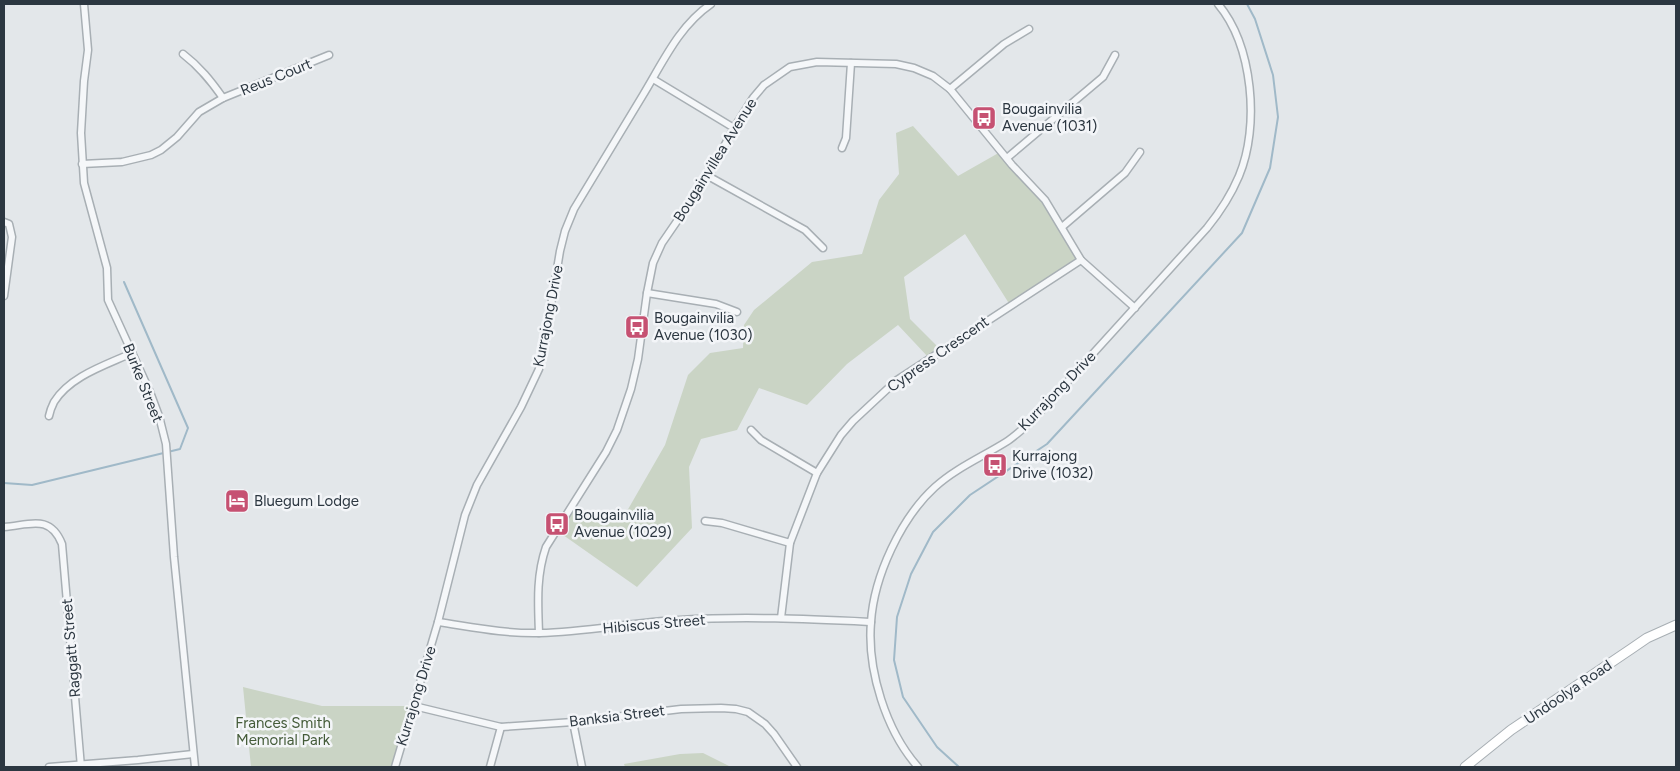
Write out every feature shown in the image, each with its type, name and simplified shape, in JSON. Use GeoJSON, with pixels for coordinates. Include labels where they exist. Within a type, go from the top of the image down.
{"type":"FeatureCollection","features":[{"type":"Feature","properties":{"kind":"street","name":"Burke Street"},"geometry":{"type":"LineString","coordinates":[[84,4],[88,50],[82,106],[82,164],[84,183],[106,268],[108,300],[150,392],[159,416],[166,444],[174,556],[195,767]]}},
{"type":"Feature","properties":{"kind":"street","name":"Kurrajong Drive"},"geometry":{"type":"LineString","coordinates":[[395,767],[438,622],[465,515],[475,489],[522,407],[538,369],[546,342],[555,279],[565,231],[574,209],[653,79],[669,48],[688,23],[711,4]]}},
{"type":"Feature","properties":{"kind":"street","name":"Kurrajong Drive"},"geometry":{"type":"LineString","coordinates":[[918,767],[897,738],[882,701],[874,670],[870,622],[883,570],[903,526],[935,487],[954,472],[1007,441],[1030,423],[1207,228],[1234,189],[1246,156],[1252,113],[1248,79],[1238,42],[1218,4]]}},
{"type":"Feature","properties":{"kind":"street"},"geometry":{"type":"LineString","coordinates":[[950,89],[1004,44],[1029,29]]}},
{"type":"Feature","properties":{"kind":"street","name":"Reus Court"},"geometry":{"type":"LineString","coordinates":[[184,54],[200,68],[223,98]]}},
{"type":"Feature","properties":{"kind":"street","name":"Reus Court"},"geometry":{"type":"LineString","coordinates":[[82,164],[122,162],[151,155],[161,150],[177,137],[199,112],[223,98],[329,55]]}},
{"type":"Feature","properties":{"kind":"street"},"geometry":{"type":"LineString","coordinates":[[1007,158],[1102,77],[1115,55]]}},
{"type":"Feature","properties":{"kind":"street","name":"Bougainvillea Avenue"},"geometry":{"type":"LineString","coordinates":[[539,633],[538,585],[541,562],[546,547],[606,452],[617,430],[631,389],[638,359],[653,263],[662,243],[708,176],[753,98],[764,85],[790,67],[817,62],[896,64],[914,68],[933,76],[950,89],[1007,158],[1045,200],[1081,260],[1134,308]]}},
{"type":"Feature","properties":{"kind":"street"},"geometry":{"type":"LineString","coordinates":[[842,148],[846,138],[851,63]]}},
{"type":"Feature","properties":{"kind":"street"},"geometry":{"type":"LineString","coordinates":[[653,79],[734,128]]}},
{"type":"Feature","properties":{"kind":"street"},"geometry":{"type":"LineString","coordinates":[[1062,227],[1125,173],[1140,152]]}},
{"type":"Feature","properties":{"kind":"street"},"geometry":{"type":"LineString","coordinates":[[708,176],[805,230],[823,248]]}},
{"type":"Feature","properties":{"kind":"street"},"geometry":{"type":"LineString","coordinates":[[4,222],[8,224],[12,237],[4,296]]}},
{"type":"Feature","properties":{"kind":"street","name":"Cypress Crescent"},"geometry":{"type":"LineString","coordinates":[[781,618],[790,542],[817,473],[853,421],[897,380],[1081,260]]}},
{"type":"Feature","properties":{"kind":"street"},"geometry":{"type":"LineString","coordinates":[[647,293],[716,304],[736,312]]}},
{"type":"Feature","properties":{"kind":"street"},"geometry":{"type":"LineString","coordinates":[[49,416],[53,403],[69,385],[132,353]]}},
{"type":"Feature","properties":{"kind":"street"},"geometry":{"type":"LineString","coordinates":[[751,430],[761,440],[817,473]]}},
{"type":"Feature","properties":{"kind":"street"},"geometry":{"type":"LineString","coordinates":[[705,521],[722,523],[790,542]]}},
{"type":"Feature","properties":{"kind":"street","name":"Raggatt Street"},"geometry":{"type":"LineString","coordinates":[[4,527],[49,525],[55,530],[62,544],[81,766]]}},
{"type":"Feature","properties":{"kind":"street","name":"Hibiscus Street"},"geometry":{"type":"LineString","coordinates":[[438,622],[502,632],[539,633],[568,632],[680,620],[781,618],[870,622]]}},
{"type":"Feature","properties":{"kind":"street","name":"Undoolya Road"},"geometry":{"type":"LineString","coordinates":[[1465,767],[1511,730],[1623,654],[1647,638],[1676,625]]}},
{"type":"Feature","properties":{"kind":"street","name":"Banksia Street"},"geometry":{"type":"LineString","coordinates":[[414,706],[501,727],[572,722],[681,708],[736,709],[748,712],[765,724],[797,767]]}},
{"type":"Feature","properties":{"kind":"street"},"geometry":{"type":"LineString","coordinates":[[572,722],[582,767]]}},
{"type":"Feature","properties":{"kind":"street"},"geometry":{"type":"LineString","coordinates":[[490,767],[501,727]]}},
{"type":"Feature","properties":{"kind":"street"},"geometry":{"type":"LineString","coordinates":[[49,767],[81,766],[193,754]]}},
{"type":"Feature","properties":{"kind":"green space"},"geometry":{"type":"Polygon","coordinates":[[[913,126],[958,176],[1002,151],[1045,200],[1081,260],[1010,305],[965,234],[904,277],[910,319],[941,350],[929,358],[898,325],[847,364],[807,405],[759,388],[737,430],[701,439],[689,467],[692,528],[637,587],[556,530],[573,504],[599,523],[623,518],[665,445],[688,375],[710,353],[743,348],[744,325],[754,310],[812,262],[862,254],[879,200],[899,174],[896,133],[913,126]]]}},
{"type":"Feature","properties":{"kind":"green space","name":"Frances Smith Memorial Park"},"geometry":{"type":"Polygon","coordinates":[[[243,687],[322,706],[414,706],[395,767],[251,767],[243,687]]]}},
{"type":"Feature","properties":{"kind":"green space"},"geometry":{"type":"Polygon","coordinates":[[[703,753],[731,767],[625,767],[624,764],[680,754],[703,753]]]}},
{"type":"Feature","properties":{"kind":"waterway"},"geometry":{"type":"LineString","coordinates":[[959,767],[937,747],[903,697],[894,660],[897,617],[911,574],[933,532],[970,495],[1047,444],[1242,233],[1270,168],[1278,117],[1273,75],[1255,19],[1247,4]]}},
{"type":"Feature","properties":{"kind":"waterway"},"geometry":{"type":"LineString","coordinates":[[4,483],[32,485],[180,449],[188,428],[124,282]]}},
{"type":"Feature","properties":{"kind":"place","name":"Bougainvilia Avenue (1031)"},"geometry":{"type":"Point","coordinates":[984,118]}},
{"type":"Feature","properties":{"kind":"place","name":"Bougainvilia Avenue (1030)"},"geometry":{"type":"Point","coordinates":[637,327]}},
{"type":"Feature","properties":{"kind":"place","name":"Kurrajong Drive (1032)"},"geometry":{"type":"Point","coordinates":[995,465]}},
{"type":"Feature","properties":{"kind":"place","name":"Bluegum Lodge"},"geometry":{"type":"Point","coordinates":[237,501]}},
{"type":"Feature","properties":{"kind":"place","name":"Bougainvilia Avenue (1029)"},"geometry":{"type":"Point","coordinates":[557,524]}}]}
